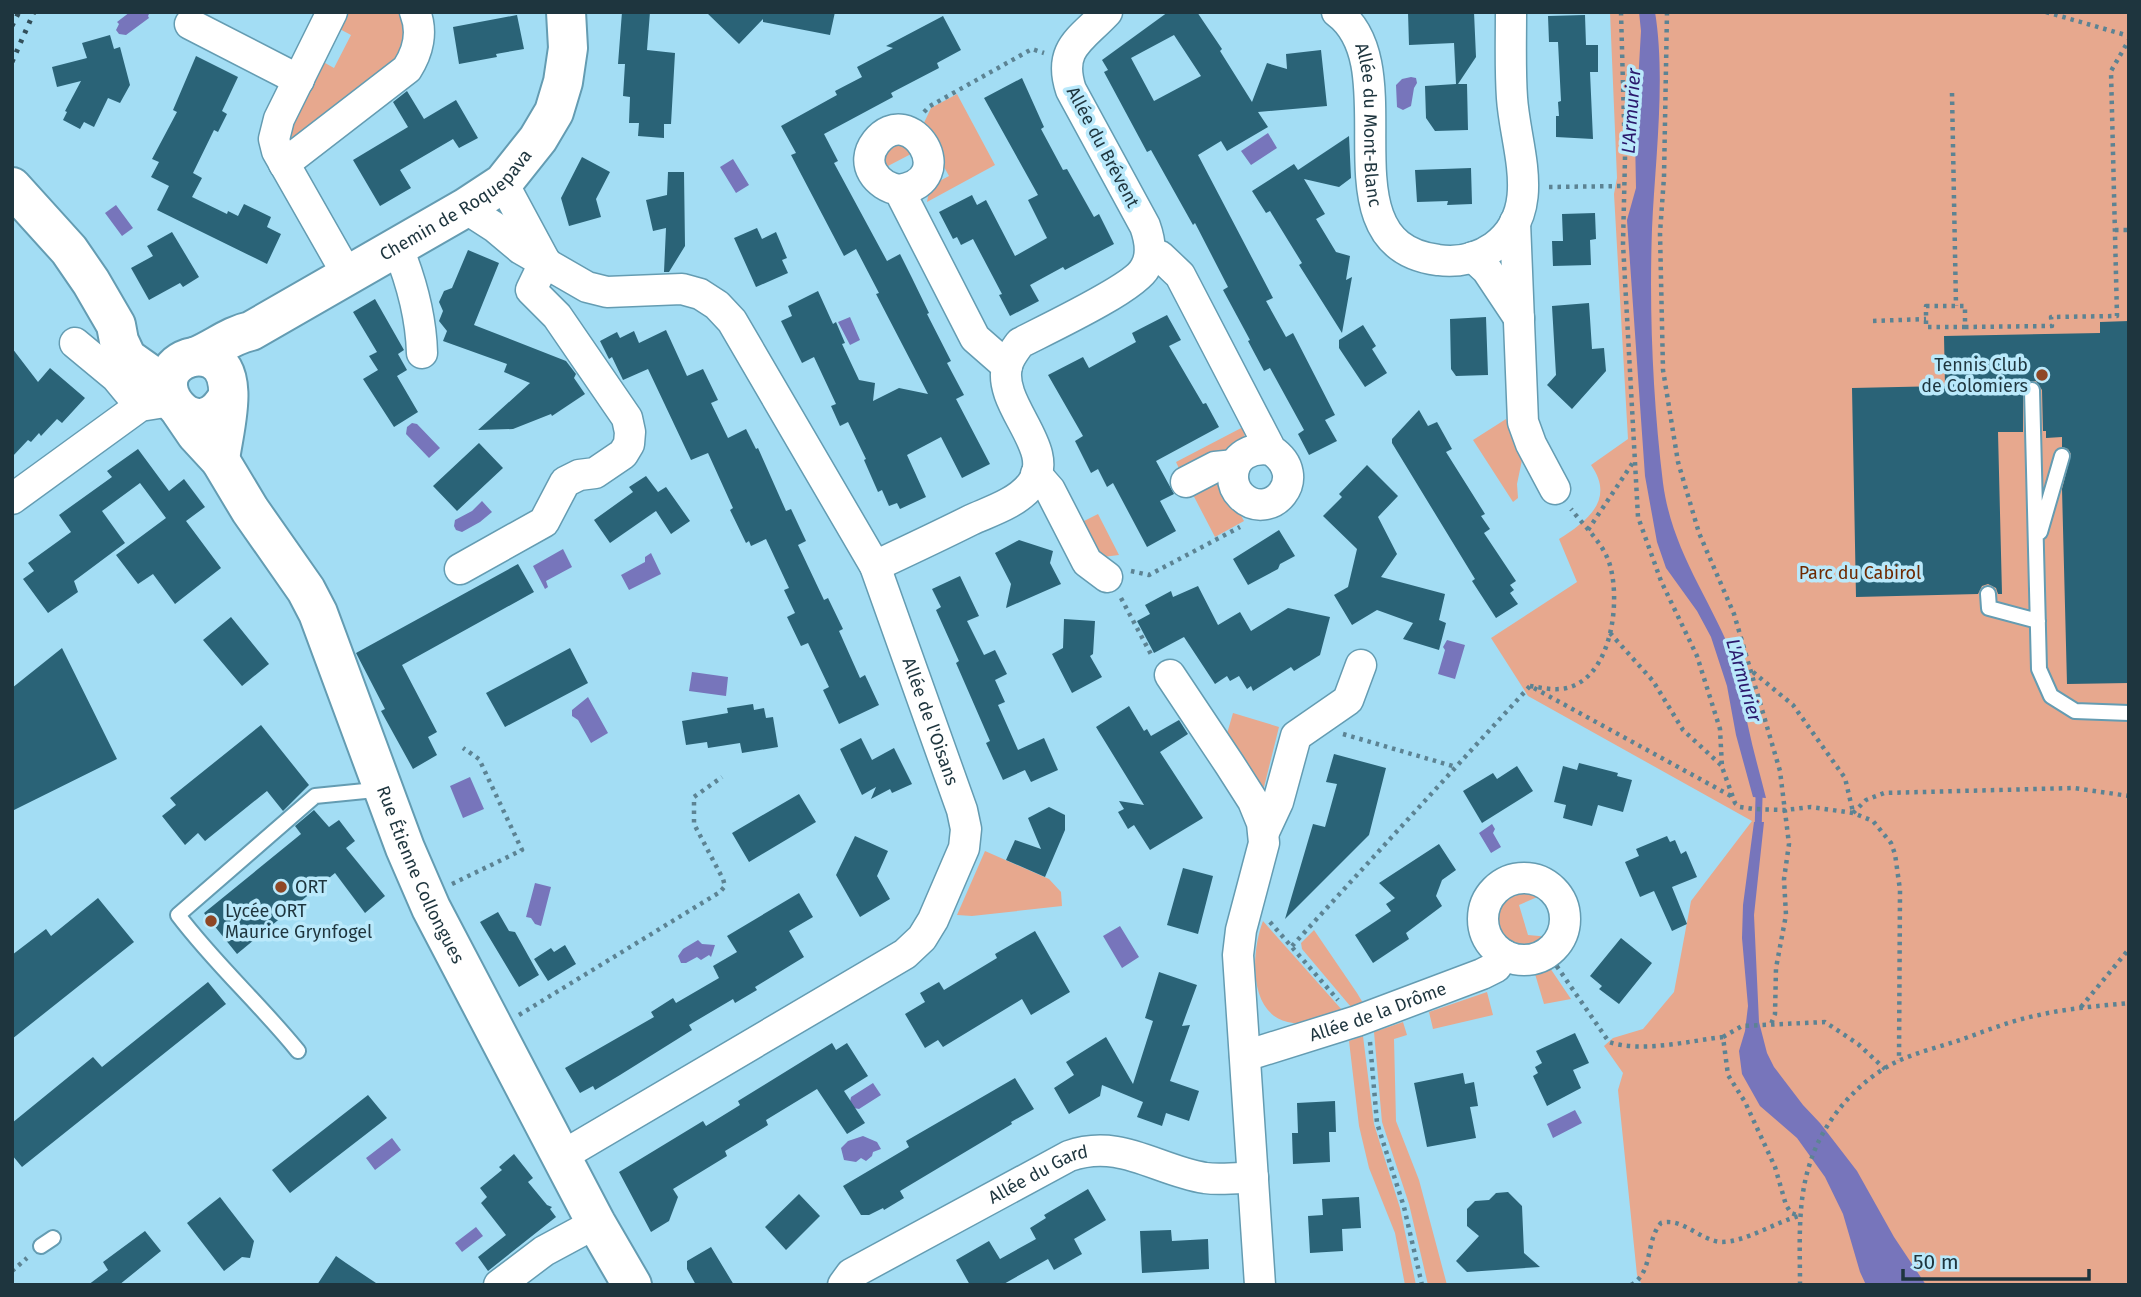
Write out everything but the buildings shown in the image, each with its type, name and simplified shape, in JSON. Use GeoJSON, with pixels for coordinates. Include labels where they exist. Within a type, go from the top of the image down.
{"type":"FeatureCollection","features":[{"type":"Feature","properties":{"kind":"main road","name":"Chemin de Roquepava"},"geometry":{"type":"LineString","coordinates":[[174,387],[217,347],[233,336],[251,331],[465,208],[503,183],[538,139],[554,111],[563,82],[568,48],[566,12]]}},
{"type":"Feature","properties":{"kind":"main road","name":"Rue Étienne Collongues"},"geometry":{"type":"LineString","coordinates":[[12,187],[69,250],[91,282],[116,325],[119,341],[127,358],[174,387],[196,434],[220,460],[250,510],[306,590],[318,613],[405,848],[426,896],[596,1223],[632,1285]]}},
{"type":"Feature","properties":{"kind":"main road"},"geometry":{"type":"LineString","coordinates":[[220,460],[228,389],[221,365],[206,357],[174,387],[190,416],[208,416],[224,405],[228,389],[251,331]]}},
{"type":"Feature","properties":{"kind":"street"},"geometry":{"type":"LineString","coordinates":[[332,12],[275,129],[274,139],[284,164],[347,274]]}},
{"type":"Feature","properties":{"kind":"street"},"geometry":{"type":"LineString","coordinates":[[284,164],[407,69],[414,59],[420,32],[415,12]]}},
{"type":"Feature","properties":{"kind":"street","name":"Allée du Brévent"},"geometry":{"type":"LineString","coordinates":[[1107,12],[1077,39],[1067,61],[1067,76],[1071,90],[1144,226],[1149,239],[1150,254]]}},
{"type":"Feature","properties":{"kind":"street","name":"Allée du Mont-Blanc"},"geometry":{"type":"LineString","coordinates":[[1337,12],[1357,35],[1367,65],[1372,186],[1374,206],[1380,222],[1404,249],[1415,255],[1445,261],[1473,257],[1499,243],[1515,222],[1522,205],[1524,188],[1512,99],[1511,12]]}},
{"type":"Feature","properties":{"kind":"street"},"geometry":{"type":"LineString","coordinates":[[190,24],[299,80]]}},
{"type":"Feature","properties":{"kind":"street"},"geometry":{"type":"LineString","coordinates":[[894,131],[917,136],[924,144],[929,165],[919,183],[909,189],[899,190],[886,188],[876,180],[870,169],[869,156],[874,144],[883,135],[894,131]]}},
{"type":"Feature","properties":{"kind":"street","name":"Allée de l'Oisans"},"geometry":{"type":"LineString","coordinates":[[503,183],[545,261]]}},
{"type":"Feature","properties":{"kind":"street"},"geometry":{"type":"LineString","coordinates":[[899,190],[975,338],[1007,366]]}},
{"type":"Feature","properties":{"kind":"street","name":"Allée de l'Oisans"},"geometry":{"type":"LineString","coordinates":[[465,208],[496,228],[521,249],[587,288],[607,292],[682,289],[700,293],[718,305],[732,321],[875,566],[962,810],[965,829],[964,848],[933,920],[922,937],[905,954],[562,1156]]}},
{"type":"Feature","properties":{"kind":"street","name":"Allée du Mont-Blanc"},"geometry":{"type":"LineString","coordinates":[[1515,222],[1523,422],[1531,444],[1555,489]]}},
{"type":"Feature","properties":{"kind":"street"},"geometry":{"type":"LineString","coordinates":[[397,246],[421,326],[422,353]]}},
{"type":"Feature","properties":{"kind":"street"},"geometry":{"type":"LineString","coordinates":[[875,566],[1009,502],[1027,489],[1037,474],[1037,450],[1010,397],[1006,382],[1007,366],[1012,354],[1020,343],[1134,282],[1145,269],[1150,254],[1166,261],[1180,275],[1271,450]]}},
{"type":"Feature","properties":{"kind":"street"},"geometry":{"type":"LineString","coordinates":[[1473,257],[1487,270],[1519,318]]}},
{"type":"Feature","properties":{"kind":"street"},"geometry":{"type":"LineString","coordinates":[[460,569],[544,522],[565,482],[579,475],[595,473],[623,454],[629,444],[627,418],[557,316],[531,290],[545,261]]}},
{"type":"Feature","properties":{"kind":"street"},"geometry":{"type":"LineString","coordinates":[[75,344],[116,377],[174,387]]}},
{"type":"Feature","properties":{"kind":"street"},"geometry":{"type":"LineString","coordinates":[[12,499],[174,387]]}},
{"type":"Feature","properties":{"kind":"street"},"geometry":{"type":"LineString","coordinates":[[1250,450],[1271,450],[1287,464],[1289,475],[1282,495],[1274,502],[1253,504],[1238,493],[1234,484],[1235,465],[1241,456],[1250,450]]}},
{"type":"Feature","properties":{"kind":"street"},"geometry":{"type":"LineString","coordinates":[[1186,482],[1215,467],[1235,465]]}},
{"type":"Feature","properties":{"kind":"street"},"geometry":{"type":"LineString","coordinates":[[1037,474],[1050,490],[1087,562],[1107,577]]}},
{"type":"Feature","properties":{"kind":"street"},"geometry":{"type":"LineString","coordinates":[[1260,1285],[1238,955],[1241,930],[1262,852],[1264,832],[1278,802],[1293,743],[1300,732],[1348,700],[1361,665]]}},
{"type":"Feature","properties":{"kind":"street"},"geometry":{"type":"LineString","coordinates":[[1170,675],[1253,801],[1264,832]]}},
{"type":"Feature","properties":{"kind":"street"},"geometry":{"type":"LineString","coordinates":[[1527,878],[1540,881],[1551,888],[1560,899],[1564,926],[1560,939],[1547,952],[1528,960],[1516,959],[1493,946],[1483,921],[1485,907],[1500,886],[1513,879],[1527,878]]}},
{"type":"Feature","properties":{"kind":"street","name":"Allée de la Drôme"},"geometry":{"type":"LineString","coordinates":[[1245,1056],[1357,1021],[1482,974],[1496,967],[1504,954]]}},
{"type":"Feature","properties":{"kind":"street","name":"Allée du Gard"},"geometry":{"type":"LineString","coordinates":[[843,1285],[851,1274],[863,1267],[1069,1156],[1088,1150],[1121,1152],[1202,1178],[1224,1180],[1253,1177]]}},
{"type":"Feature","properties":{"kind":"street"},"geometry":{"type":"LineString","coordinates":[[499,1285],[544,1251],[596,1223]]}},
{"type":"Feature","properties":{"kind":"lane"},"geometry":{"type":"LineString","coordinates":[[2032,390],[2039,669],[2051,696],[2075,711],[2129,713]]}},
{"type":"Feature","properties":{"kind":"lane"},"geometry":{"type":"LineString","coordinates":[[2036,546],[2062,456]]}},
{"type":"Feature","properties":{"kind":"lane"},"geometry":{"type":"LineString","coordinates":[[1988,594],[1989,608],[2038,621]]}},
{"type":"Feature","properties":{"kind":"lane"},"geometry":{"type":"LineString","coordinates":[[298,1051],[277,1024],[207,953],[178,915],[315,796],[365,791],[382,784]]}},
{"type":"Feature","properties":{"kind":"path"},"geometry":{"type":"LineString","coordinates":[[1621,12],[1625,158],[1623,244],[1638,517],[1661,581],[1697,656],[1720,729],[1722,766],[1731,796]]}},
{"type":"Feature","properties":{"kind":"path"},"geometry":{"type":"LineString","coordinates":[[1667,12],[1664,177],[1660,233],[1663,370],[1678,462],[1699,533],[1734,614],[1753,671],[1780,771],[1789,844],[1784,879],[1786,915],[1776,968],[1775,1014],[1771,1024]]}},
{"type":"Feature","properties":{"kind":"path"},"geometry":{"type":"LineString","coordinates":[[1965,327],[1965,306],[1926,306],[1926,327],[1965,327],[2052,326],[2051,317],[2117,316],[2119,305],[2111,71],[2129,38],[2046,12]]}},
{"type":"Feature","properties":{"kind":"path"},"geometry":{"type":"LineString","coordinates":[[907,132],[929,106],[1032,49],[1067,61]]}},
{"type":"Feature","properties":{"kind":"path"},"geometry":{"type":"LineString","coordinates":[[1952,93],[1950,165],[1956,306]]}},
{"type":"Feature","properties":{"kind":"path"},"geometry":{"type":"LineString","coordinates":[[2105,150],[2113,150]]}},
{"type":"Feature","properties":{"kind":"path"},"geometry":{"type":"LineString","coordinates":[[2105,164],[2113,163]]}},
{"type":"Feature","properties":{"kind":"path"},"geometry":{"type":"LineString","coordinates":[[1524,188],[1623,186]]}},
{"type":"Feature","properties":{"kind":"path"},"geometry":{"type":"LineString","coordinates":[[2106,231],[2129,230]]}},
{"type":"Feature","properties":{"kind":"path"},"geometry":{"type":"LineString","coordinates":[[1873,321],[1926,319]]}},
{"type":"Feature","properties":{"kind":"path"},"geometry":{"type":"LineString","coordinates":[[1588,530],[1634,461]]}},
{"type":"Feature","properties":{"kind":"path"},"geometry":{"type":"LineString","coordinates":[[1530,686],[1560,689],[1584,680],[1601,658],[1610,633],[1614,606],[1614,586],[1605,552],[1555,489]]}},
{"type":"Feature","properties":{"kind":"path"},"geometry":{"type":"LineString","coordinates":[[1170,675],[1159,670],[1107,577],[1129,570],[1149,575],[1248,523],[1253,504]]}},
{"type":"Feature","properties":{"kind":"path"},"geometry":{"type":"LineString","coordinates":[[1610,633],[1653,681],[1684,730],[1722,766]]}},
{"type":"Feature","properties":{"kind":"path"},"geometry":{"type":"LineString","coordinates":[[1753,671],[1793,705],[1845,778],[1853,813]]}},
{"type":"Feature","properties":{"kind":"path"},"geometry":{"type":"LineString","coordinates":[[1292,946],[1530,686]]}},
{"type":"Feature","properties":{"kind":"path"},"geometry":{"type":"LineString","coordinates":[[1530,686],[1731,796],[1740,807],[1785,810],[1811,807],[1853,813],[1873,821],[1891,843],[1895,853],[1900,890],[1899,1061]]}},
{"type":"Feature","properties":{"kind":"path"},"geometry":{"type":"LineString","coordinates":[[1312,725],[1456,767]]}},
{"type":"Feature","properties":{"kind":"path"},"geometry":{"type":"LineString","coordinates":[[426,896],[522,850],[479,759],[463,748]]}},
{"type":"Feature","properties":{"kind":"path"},"geometry":{"type":"LineString","coordinates":[[495,1030],[720,892],[725,886],[723,879],[694,824],[694,797],[722,777]]}},
{"type":"Feature","properties":{"kind":"path"},"geometry":{"type":"LineString","coordinates":[[1853,813],[1866,800],[1884,793],[2074,788],[2129,796]]}},
{"type":"Feature","properties":{"kind":"path"},"geometry":{"type":"LineString","coordinates":[[1248,904],[1265,915],[1369,1034],[1377,1123],[1404,1207],[1422,1285]]}},
{"type":"Feature","properties":{"kind":"path"},"geometry":{"type":"LineString","coordinates":[[2080,1007],[2129,949]]}},
{"type":"Feature","properties":{"kind":"path"},"geometry":{"type":"LineString","coordinates":[[1547,952],[1609,1042],[1621,1046],[1643,1046],[1723,1037],[1742,1026],[1825,1023],[1858,1044],[1885,1069]]}},
{"type":"Feature","properties":{"kind":"path"},"geometry":{"type":"LineString","coordinates":[[1800,1285],[1800,1216],[1810,1162],[1827,1128],[1853,1093],[1899,1061],[2006,1024],[2080,1007],[2129,1003]]}},
{"type":"Feature","properties":{"kind":"path"},"geometry":{"type":"LineString","coordinates":[[1723,1037],[1728,1075],[1745,1102],[1775,1167],[1786,1205],[1791,1213],[1800,1216]]}},
{"type":"Feature","properties":{"kind":"path"},"geometry":{"type":"LineString","coordinates":[[1631,1285],[1640,1280],[1646,1269],[1654,1236],[1661,1223],[1679,1224],[1707,1238],[1724,1242],[1800,1216]]}},
{"type":"Feature","properties":{"kind":"green space"},"geometry":{"type":"Polygon","coordinates":[[[341,12],[402,12],[408,33],[396,60],[293,139],[285,138],[318,59],[334,68],[351,35],[334,26],[341,12]]]}},
{"type":"Feature","properties":{"kind":"green space","name":"Parc du Cabirol"},"geometry":{"type":"Polygon","coordinates":[[[1610,12],[2129,12],[2129,1285],[1642,1285],[1637,1275],[1618,1090],[1623,1073],[1604,1046],[1613,1038],[1643,1029],[1674,992],[1691,901],[1752,821],[1528,696],[1491,638],[1577,582],[1559,539],[1588,517],[1599,499],[1598,478],[1591,465],[1628,439],[1614,194],[1617,178],[1610,12]]]}},
{"type":"Feature","properties":{"kind":"green space"},"geometry":{"type":"Polygon","coordinates":[[[957,94],[995,165],[927,202],[930,186],[949,176],[922,127],[931,108],[957,94]]]}},
{"type":"Feature","properties":{"kind":"green space"},"geometry":{"type":"Polygon","coordinates":[[[909,141],[911,154],[888,166],[895,180],[890,179],[881,150],[909,141]]]}},
{"type":"Feature","properties":{"kind":"green space"},"geometry":{"type":"Polygon","coordinates":[[[1506,419],[1522,460],[1517,484],[1518,498],[1513,502],[1473,440],[1506,419]]]}},
{"type":"Feature","properties":{"kind":"green space"},"geometry":{"type":"Polygon","coordinates":[[[1245,426],[1244,447],[1183,477],[1176,462],[1245,426]]]}},
{"type":"Feature","properties":{"kind":"green space"},"geometry":{"type":"Polygon","coordinates":[[[1218,473],[1244,521],[1215,537],[1189,487],[1218,473]]]}},
{"type":"Feature","properties":{"kind":"green space"},"geometry":{"type":"Polygon","coordinates":[[[1098,514],[1119,555],[1095,558],[1076,525],[1098,514]]]}},
{"type":"Feature","properties":{"kind":"green space"},"geometry":{"type":"Polygon","coordinates":[[[1233,713],[1279,727],[1264,787],[1260,787],[1226,737],[1233,713]]]}},
{"type":"Feature","properties":{"kind":"green space"},"geometry":{"type":"Polygon","coordinates":[[[985,851],[1049,879],[1061,892],[1062,906],[972,916],[957,915],[985,851]]]}},
{"type":"Feature","properties":{"kind":"green space"},"geometry":{"type":"Polygon","coordinates":[[[1519,890],[1531,890],[1542,895],[1519,905],[1528,935],[1550,937],[1535,947],[1521,949],[1509,945],[1500,936],[1495,924],[1496,911],[1504,899],[1519,890]]]}},
{"type":"Feature","properties":{"kind":"green space"},"geometry":{"type":"Polygon","coordinates":[[[1263,921],[1342,1010],[1312,1021],[1293,1023],[1278,1018],[1267,1009],[1260,997],[1255,966],[1263,921]]]}},
{"type":"Feature","properties":{"kind":"green space"},"geometry":{"type":"Polygon","coordinates":[[[1314,930],[1363,1003],[1351,1007],[1302,949],[1301,943],[1314,930]]]}},
{"type":"Feature","properties":{"kind":"green space"},"geometry":{"type":"Polygon","coordinates":[[[1550,968],[1571,999],[1544,1004],[1535,974],[1550,968]]]}},
{"type":"Feature","properties":{"kind":"green space"},"geometry":{"type":"Polygon","coordinates":[[[1487,992],[1493,1015],[1433,1029],[1429,1012],[1487,992]]]}},
{"type":"Feature","properties":{"kind":"green space"},"geometry":{"type":"Polygon","coordinates":[[[1403,1022],[1407,1035],[1394,1039],[1396,1121],[1419,1180],[1447,1285],[1428,1285],[1409,1204],[1382,1122],[1374,1032],[1403,1022]]]}},
{"type":"Feature","properties":{"kind":"green space"},"geometry":{"type":"Polygon","coordinates":[[[1363,1036],[1374,1124],[1400,1208],[1416,1285],[1405,1285],[1395,1233],[1369,1168],[1359,1126],[1349,1041],[1363,1036]]]}},
{"type":"Feature","properties":{"kind":"shaded area"},"geometry":{"type":"Polygon","coordinates":[[[130,12],[150,12],[149,18],[126,35],[119,34],[116,30],[119,24],[117,22],[130,12]]]}},
{"type":"Feature","properties":{"kind":"shaded area"},"geometry":{"type":"Polygon","coordinates":[[[1639,12],[1655,12],[1660,64],[1651,292],[1654,388],[1663,483],[1668,508],[1683,552],[1737,667],[1766,798],[1753,797],[1736,735],[1727,686],[1711,637],[1697,611],[1666,568],[1657,542],[1645,476],[1627,220],[1636,188],[1635,135],[1641,31],[1639,12]]]}},
{"type":"Feature","properties":{"kind":"shaded area"},"geometry":{"type":"Polygon","coordinates":[[[1416,78],[1417,83],[1411,106],[1403,110],[1397,107],[1396,85],[1402,79],[1416,78]]]}},
{"type":"Feature","properties":{"kind":"shaded area"},"geometry":{"type":"Polygon","coordinates":[[[1268,133],[1277,148],[1251,165],[1241,151],[1268,133]]]}},
{"type":"Feature","properties":{"kind":"shaded area"},"geometry":{"type":"Polygon","coordinates":[[[733,159],[749,185],[736,193],[720,167],[733,159]]]}},
{"type":"Feature","properties":{"kind":"shaded area"},"geometry":{"type":"Polygon","coordinates":[[[116,205],[133,228],[122,236],[105,213],[116,205]]]}},
{"type":"Feature","properties":{"kind":"shaded area"},"geometry":{"type":"Polygon","coordinates":[[[850,317],[860,340],[850,345],[838,322],[850,317]]]}},
{"type":"Feature","properties":{"kind":"shaded area"},"geometry":{"type":"Polygon","coordinates":[[[412,423],[417,424],[440,448],[429,458],[406,434],[407,427],[412,423]]]}},
{"type":"Feature","properties":{"kind":"shaded area"},"geometry":{"type":"Polygon","coordinates":[[[482,501],[492,512],[462,532],[456,530],[455,520],[472,511],[482,501]]]}},
{"type":"Feature","properties":{"kind":"shaded area"},"geometry":{"type":"Polygon","coordinates":[[[563,549],[572,567],[546,581],[548,587],[545,589],[533,566],[563,549]]]}},
{"type":"Feature","properties":{"kind":"shaded area"},"geometry":{"type":"Polygon","coordinates":[[[651,553],[661,574],[629,590],[621,575],[645,562],[645,557],[651,553]]]}},
{"type":"Feature","properties":{"kind":"shaded area"},"geometry":{"type":"Polygon","coordinates":[[[1447,640],[1465,645],[1455,679],[1438,674],[1447,640]]]}},
{"type":"Feature","properties":{"kind":"shaded area"},"geometry":{"type":"Polygon","coordinates":[[[692,672],[728,677],[726,696],[689,691],[692,672]]]}},
{"type":"Feature","properties":{"kind":"shaded area"},"geometry":{"type":"Polygon","coordinates":[[[588,697],[608,733],[591,743],[578,720],[572,716],[572,710],[588,697]]]}},
{"type":"Feature","properties":{"kind":"shaded area"},"geometry":{"type":"Polygon","coordinates":[[[470,777],[484,809],[463,818],[450,786],[470,777]]]}},
{"type":"Feature","properties":{"kind":"shaded area"},"geometry":{"type":"Polygon","coordinates":[[[1754,822],[1764,822],[1754,915],[1759,1022],[1767,1053],[1774,1067],[1857,1171],[1894,1237],[1926,1285],[1866,1285],[1843,1214],[1825,1177],[1797,1138],[1760,1106],[1742,1074],[1739,1051],[1748,1006],[1742,938],[1743,905],[1754,822]]]}},
{"type":"Feature","properties":{"kind":"shaded area"},"geometry":{"type":"Polygon","coordinates":[[[1492,824],[1495,829],[1493,833],[1501,847],[1491,853],[1479,833],[1492,824]]]}},
{"type":"Feature","properties":{"kind":"shaded area"},"geometry":{"type":"Polygon","coordinates":[[[535,883],[551,887],[541,926],[526,917],[535,883]]]}},
{"type":"Feature","properties":{"kind":"shaded area"},"geometry":{"type":"Polygon","coordinates":[[[1120,926],[1139,957],[1122,968],[1103,936],[1120,926]]]}},
{"type":"Feature","properties":{"kind":"shaded area"},"geometry":{"type":"Polygon","coordinates":[[[698,940],[702,944],[715,945],[711,957],[709,955],[701,960],[697,957],[681,963],[678,956],[683,949],[698,940]]]}},
{"type":"Feature","properties":{"kind":"shaded area"},"geometry":{"type":"Polygon","coordinates":[[[873,1083],[881,1095],[859,1109],[854,1108],[850,1102],[851,1097],[873,1083]]]}},
{"type":"Feature","properties":{"kind":"shaded area"},"geometry":{"type":"Polygon","coordinates":[[[1575,1110],[1582,1123],[1553,1138],[1547,1124],[1575,1110]]]}},
{"type":"Feature","properties":{"kind":"shaded area"},"geometry":{"type":"Polygon","coordinates":[[[863,1136],[877,1142],[881,1149],[873,1152],[866,1161],[861,1158],[856,1162],[844,1160],[841,1148],[848,1141],[863,1136]]]}},
{"type":"Feature","properties":{"kind":"shaded area"},"geometry":{"type":"Polygon","coordinates":[[[392,1138],[401,1150],[375,1170],[366,1158],[392,1138]]]}},
{"type":"Feature","properties":{"kind":"shaded area"},"geometry":{"type":"Polygon","coordinates":[[[476,1227],[483,1236],[462,1252],[455,1243],[476,1227]]]}},
{"type":"Feature","properties":{"kind":"waterway","name":"L'Armurier"},"geometry":{"type":"LineString","coordinates":[[1758,791],[1758,832]]}},
{"type":"Feature","properties":{"kind":"railway"},"geometry":{"type":"LineString","coordinates":[[12,26],[19,12]]}},
{"type":"Feature","properties":{"kind":"railway"},"geometry":{"type":"LineString","coordinates":[[12,62],[34,12]]}},
{"type":"Feature","properties":{"kind":"place","name":"Tennis Club de Colomiers"},"geometry":{"type":"Point","coordinates":[2042,375]}},
{"type":"Feature","properties":{"kind":"place","name":"ORT"},"geometry":{"type":"Point","coordinates":[281,887]}},
{"type":"Feature","properties":{"kind":"place","name":"Lycée ORT Maurice Grynfogel"},"geometry":{"type":"Point","coordinates":[211,921]}}]}
